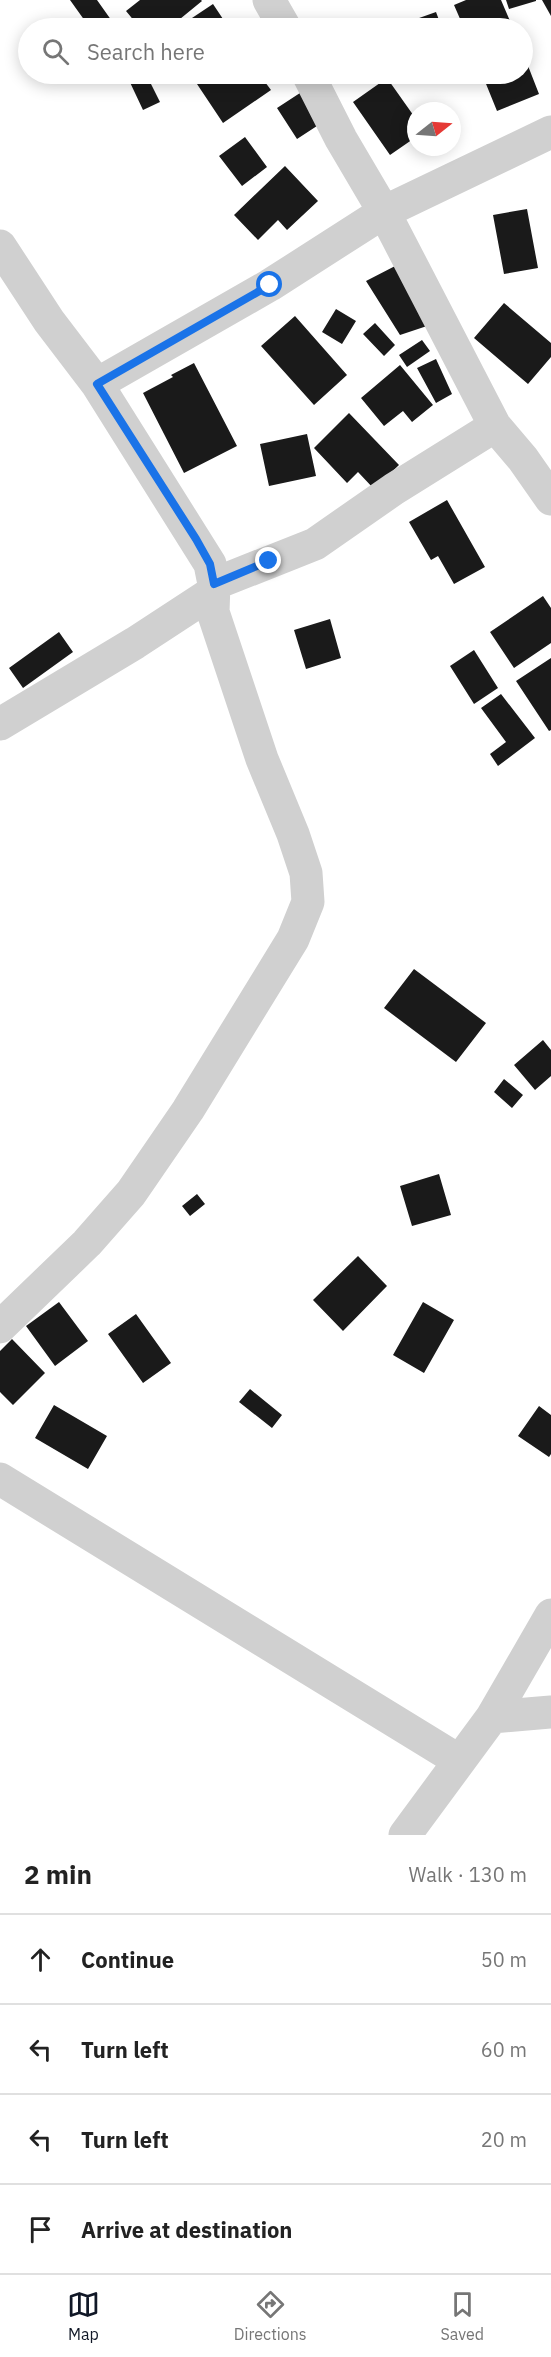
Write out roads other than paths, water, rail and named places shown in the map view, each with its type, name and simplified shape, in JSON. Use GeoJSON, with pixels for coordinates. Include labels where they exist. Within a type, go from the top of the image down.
{"type":"FeatureCollection","features":[{"type":"Feature","properties":{"kind":"street"},"geometry":{"type":"LineString","coordinates":[[269,0],[279,18]]}},
{"type":"Feature","properties":{"kind":"street"},"geometry":{"type":"LineString","coordinates":[[313,84],[340,139],[384,212],[495,426],[548,488]]}},
{"type":"Feature","properties":{"kind":"street"},"geometry":{"type":"LineString","coordinates":[[97,384],[270,285],[384,212],[551,132]]}},
{"type":"Feature","properties":{"kind":"street"},"geometry":{"type":"LineString","coordinates":[[0,246],[49,321],[97,384],[210,564],[214,588],[213,612],[262,759],[306,873],[308,902],[293,939],[188,1110],[130,1193],[87,1243],[0,1327]]}},
{"type":"Feature","properties":{"kind":"street"},"geometry":{"type":"LineString","coordinates":[[0,724],[135,643],[214,588],[315,544],[394,489],[495,426]]}},
{"type":"Feature","properties":{"kind":"street"},"geometry":{"type":"LineString","coordinates":[[0,1479],[458,1760]]}},
{"type":"Feature","properties":{"kind":"street"},"geometry":{"type":"LineString","coordinates":[[405,1835],[458,1760],[492,1717],[551,1616]]}},
{"type":"Feature","properties":{"kind":"street"},"geometry":{"type":"LineString","coordinates":[[492,1717],[551,1712]]}}]}
